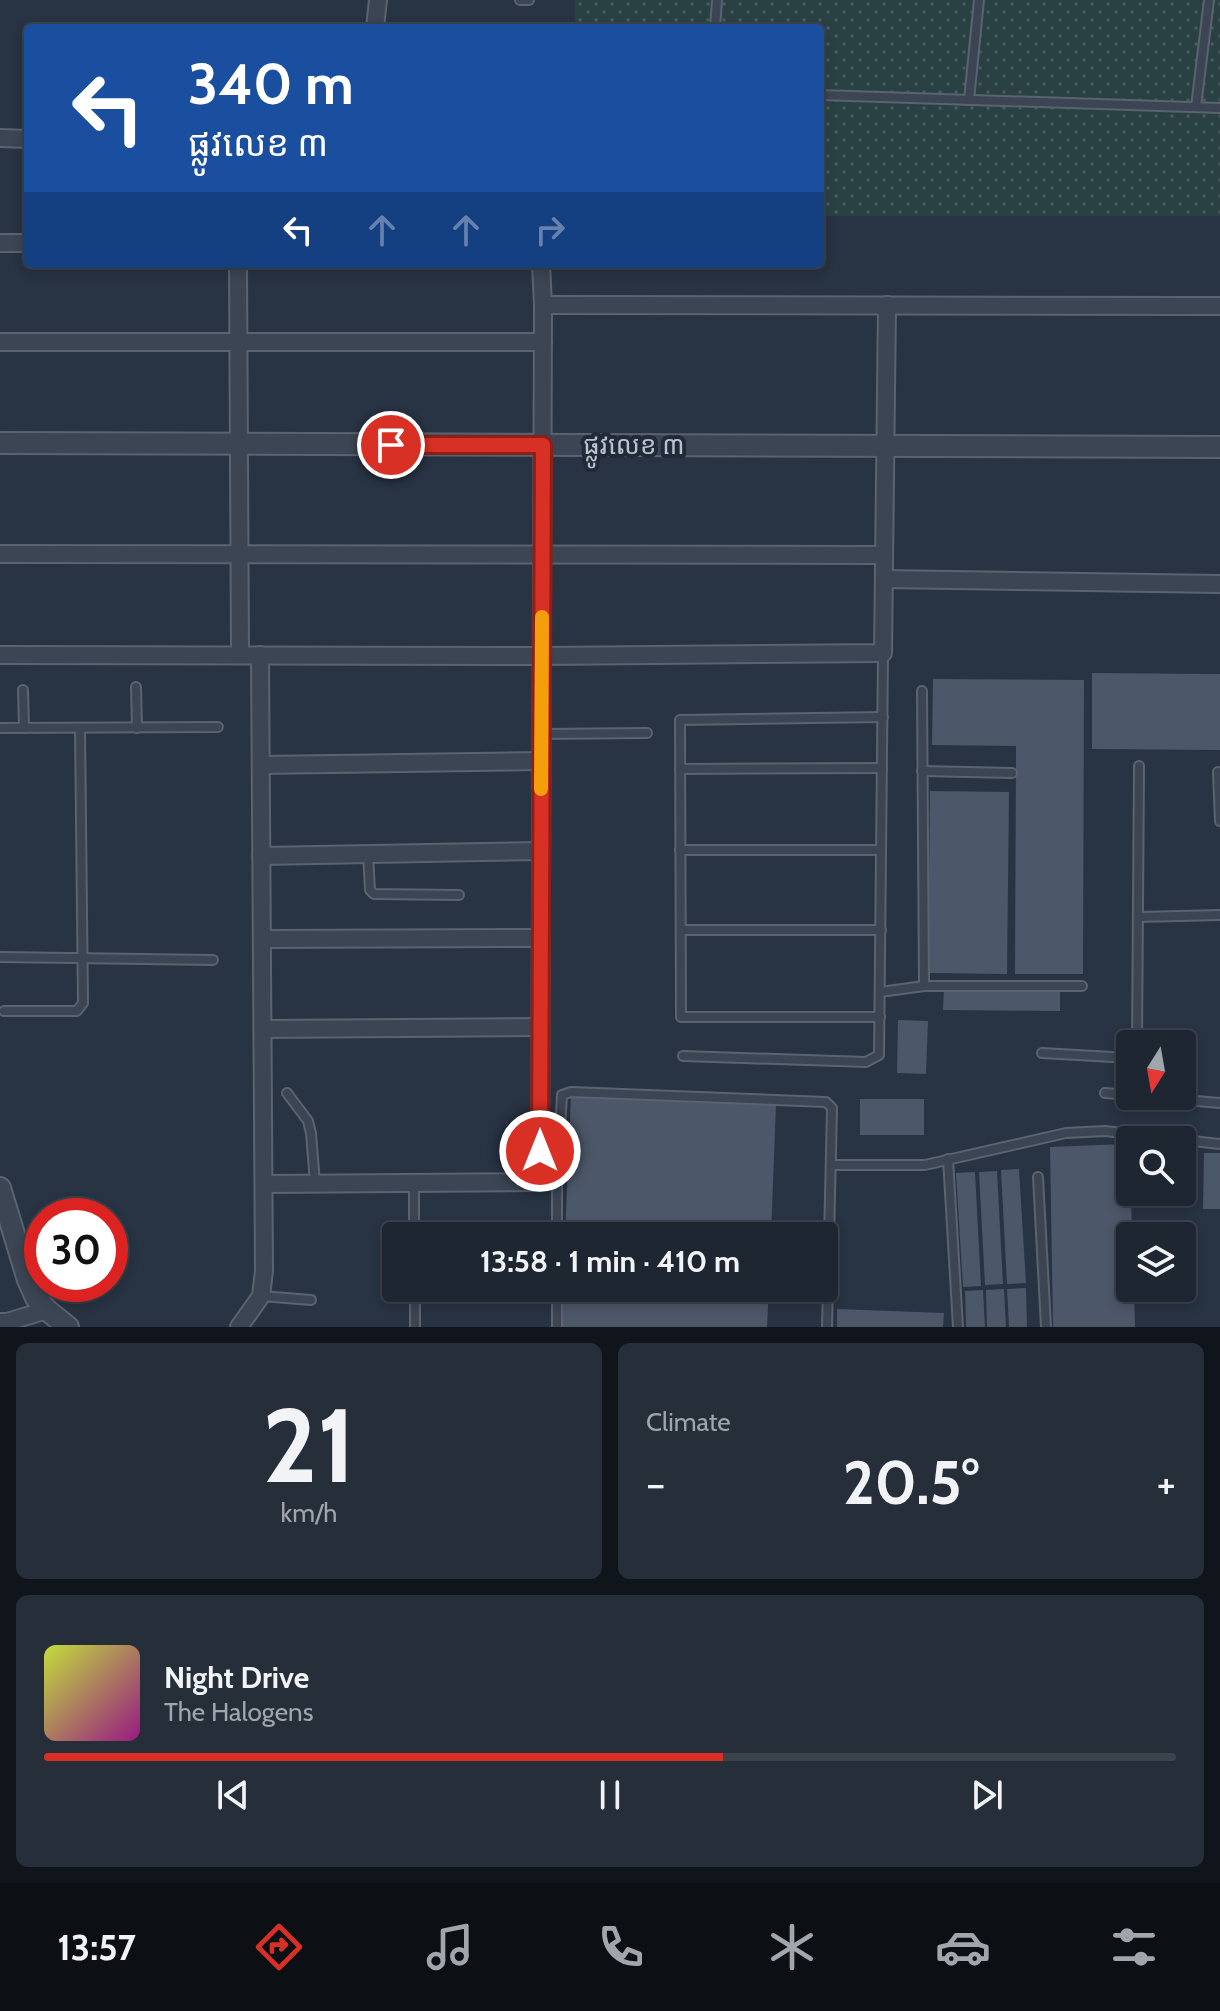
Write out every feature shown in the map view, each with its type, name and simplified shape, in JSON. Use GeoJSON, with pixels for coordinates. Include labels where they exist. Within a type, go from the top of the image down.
{"type":"FeatureCollection","features":[{"type":"Feature","properties":{"kind":"street"},"geometry":{"type":"LineString","coordinates":[[375,24],[378,0]]}},
{"type":"Feature","properties":{"kind":"street"},"geometry":{"type":"LineString","coordinates":[[0,138],[24,139]]}},
{"type":"Feature","properties":{"kind":"street"},"geometry":{"type":"LineString","coordinates":[[0,243],[24,243]]}},
{"type":"Feature","properties":{"kind":"street"},"geometry":{"type":"LineString","coordinates":[[238,268],[240,655]]}},
{"type":"Feature","properties":{"kind":"street"},"geometry":{"type":"LineString","coordinates":[[264,1184],[540,1182],[541,268]]}},
{"type":"Feature","properties":{"kind":"street"},"geometry":{"type":"LineString","coordinates":[[543,305],[1220,306]]}},
{"type":"Feature","properties":{"kind":"street"},"geometry":{"type":"LineString","coordinates":[[0,655],[883,653],[887,305]]}},
{"type":"Feature","properties":{"kind":"street"},"geometry":{"type":"LineString","coordinates":[[0,342],[543,342]]}},
{"type":"Feature","properties":{"kind":"street","name":"ផ្លូវលេខ ៣"},"geometry":{"type":"LineString","coordinates":[[0,443],[1220,447]]}},
{"type":"Feature","properties":{"kind":"street"},"geometry":{"type":"LineString","coordinates":[[0,554],[884,555]]}},
{"type":"Feature","properties":{"kind":"street"},"geometry":{"type":"LineString","coordinates":[[884,579],[1220,584]]}},
{"type":"Feature","properties":{"kind":"street"},"geometry":{"type":"LineString","coordinates":[[239,1327],[261,1296],[264,1271],[260,655]]}},
{"type":"Feature","properties":{"kind":"street"},"geometry":{"type":"LineString","coordinates":[[261,765],[541,761]]}},
{"type":"Feature","properties":{"kind":"street"},"geometry":{"type":"LineString","coordinates":[[261,856],[541,851]]}},
{"type":"Feature","properties":{"kind":"street"},"geometry":{"type":"LineString","coordinates":[[262,939],[541,938]]}},
{"type":"Feature","properties":{"kind":"street"},"geometry":{"type":"LineString","coordinates":[[263,1029],[540,1027]]}},
{"type":"Feature","properties":{"kind":"street"},"geometry":{"type":"LineString","coordinates":[[0,1188],[36,1298],[68,1327]]}},
{"type":"Feature","properties":{"kind":"street"},"geometry":{"type":"LineString","coordinates":[[0,1322],[47,1310]]}},
{"type":"Feature","properties":{"kind":"lane"},"geometry":{"type":"LineString","coordinates":[[520,0],[529,0]]}},
{"type":"Feature","properties":{"kind":"lane"},"geometry":{"type":"LineString","coordinates":[[715,24],[717,0]]}},
{"type":"Feature","properties":{"kind":"lane"},"geometry":{"type":"LineString","coordinates":[[969,100],[979,0]]}},
{"type":"Feature","properties":{"kind":"lane"},"geometry":{"type":"LineString","coordinates":[[1196,107],[1209,0]]}},
{"type":"Feature","properties":{"kind":"lane"},"geometry":{"type":"LineString","coordinates":[[824,95],[1220,108]]}},
{"type":"Feature","properties":{"kind":"lane"},"geometry":{"type":"LineString","coordinates":[[683,1056],[866,1062],[879,1055],[883,653]]}},
{"type":"Feature","properties":{"kind":"lane"},"geometry":{"type":"LineString","coordinates":[[136,687],[137,728]]}},
{"type":"Feature","properties":{"kind":"lane"},"geometry":{"type":"LineString","coordinates":[[23,690],[24,728]]}},
{"type":"Feature","properties":{"kind":"lane"},"geometry":{"type":"LineString","coordinates":[[922,691],[924,986]]}},
{"type":"Feature","properties":{"kind":"lane"},"geometry":{"type":"LineString","coordinates":[[880,1017],[681,1017],[680,720],[883,717]]}},
{"type":"Feature","properties":{"kind":"lane"},"geometry":{"type":"LineString","coordinates":[[0,728],[218,727]]}},
{"type":"Feature","properties":{"kind":"lane"},"geometry":{"type":"LineString","coordinates":[[4,1011],[77,1011],[83,1003],[80,728]]}},
{"type":"Feature","properties":{"kind":"lane"},"geometry":{"type":"LineString","coordinates":[[542,734],[647,733]]}},
{"type":"Feature","properties":{"kind":"lane"},"geometry":{"type":"LineString","coordinates":[[1137,1030],[1139,766]]}},
{"type":"Feature","properties":{"kind":"lane"},"geometry":{"type":"LineString","coordinates":[[680,769],[882,768]]}},
{"type":"Feature","properties":{"kind":"lane"},"geometry":{"type":"LineString","coordinates":[[922,771],[1012,773]]}},
{"type":"Feature","properties":{"kind":"lane"},"geometry":{"type":"LineString","coordinates":[[1218,772],[1220,821]]}},
{"type":"Feature","properties":{"kind":"lane"},"geometry":{"type":"LineString","coordinates":[[680,850],[881,850]]}},
{"type":"Feature","properties":{"kind":"lane"},"geometry":{"type":"LineString","coordinates":[[368,854],[370,890],[374,894],[459,895]]}},
{"type":"Feature","properties":{"kind":"lane"},"geometry":{"type":"LineString","coordinates":[[1138,917],[1220,915]]}},
{"type":"Feature","properties":{"kind":"lane"},"geometry":{"type":"LineString","coordinates":[[681,930],[881,930]]}},
{"type":"Feature","properties":{"kind":"lane"},"geometry":{"type":"LineString","coordinates":[[0,957],[213,960]]}},
{"type":"Feature","properties":{"kind":"lane"},"geometry":{"type":"LineString","coordinates":[[880,992],[924,986],[1082,986]]}},
{"type":"Feature","properties":{"kind":"lane"},"geometry":{"type":"LineString","coordinates":[[1042,1053],[1116,1057]]}},
{"type":"Feature","properties":{"kind":"lane"},"geometry":{"type":"LineString","coordinates":[[557,1222],[562,1095],[571,1092],[826,1102],[832,1108],[827,1327]]}},
{"type":"Feature","properties":{"kind":"lane"},"geometry":{"type":"LineString","coordinates":[[287,1093],[308,1121],[315,1183]]}},
{"type":"Feature","properties":{"kind":"lane"},"geometry":{"type":"LineString","coordinates":[[1105,1093],[1116,1094]]}},
{"type":"Feature","properties":{"kind":"lane"},"geometry":{"type":"LineString","coordinates":[[1196,1101],[1220,1103]]}},
{"type":"Feature","properties":{"kind":"lane"},"geometry":{"type":"LineString","coordinates":[[832,1165],[925,1165],[1066,1133],[1105,1131],[1220,1144]]}},
{"type":"Feature","properties":{"kind":"lane"},"geometry":{"type":"LineString","coordinates":[[948,1159],[958,1327]]}},
{"type":"Feature","properties":{"kind":"lane"},"geometry":{"type":"LineString","coordinates":[[1038,1177],[1046,1327]]}},
{"type":"Feature","properties":{"kind":"lane"},"geometry":{"type":"LineString","coordinates":[[540,1182],[557,1182]]}},
{"type":"Feature","properties":{"kind":"lane"},"geometry":{"type":"LineString","coordinates":[[414,1183],[414,1222]]}},
{"type":"Feature","properties":{"kind":"lane"},"geometry":{"type":"LineString","coordinates":[[261,1296],[311,1300]]}},
{"type":"Feature","properties":{"kind":"lane"},"geometry":{"type":"LineString","coordinates":[[415,1302],[415,1327]]}},
{"type":"Feature","properties":{"kind":"lane"},"geometry":{"type":"LineString","coordinates":[[557,1302],[557,1327]]}},
{"type":"Feature","properties":{"kind":"green space"},"geometry":{"type":"Polygon","coordinates":[[[575,0],[1220,0],[1220,216],[824,216],[824,24],[575,24],[575,0]]]}},
{"type":"Feature","properties":{"kind":"building"},"geometry":{"type":"Polygon","coordinates":[[[1092,673],[1220,674],[1220,750],[1092,749],[1092,673]]]}},
{"type":"Feature","properties":{"kind":"building"},"geometry":{"type":"Polygon","coordinates":[[[933,679],[1084,680],[1083,974],[1015,974],[1016,746],[932,745],[933,679]]]}},
{"type":"Feature","properties":{"kind":"building"},"geometry":{"type":"Polygon","coordinates":[[[930,791],[1009,792],[1007,974],[928,973],[930,791]]]}},
{"type":"Feature","properties":{"kind":"building"},"geometry":{"type":"Polygon","coordinates":[[[944,988],[1060,989],[1060,1011],[943,1010],[944,988]]]}},
{"type":"Feature","properties":{"kind":"building"},"geometry":{"type":"Polygon","coordinates":[[[898,1020],[928,1021],[926,1074],[897,1073],[898,1020]]]}},
{"type":"Feature","properties":{"kind":"building"},"geometry":{"type":"Polygon","coordinates":[[[571,1095],[776,1104],[772,1222],[566,1222],[571,1095]]]}},
{"type":"Feature","properties":{"kind":"building"},"geometry":{"type":"Polygon","coordinates":[[[860,1099],[924,1099],[924,1135],[860,1135],[860,1099]]]}},
{"type":"Feature","properties":{"kind":"building"},"geometry":{"type":"Polygon","coordinates":[[[1116,1144],[1116,1206],[1131,1206],[1132,1222],[1116,1222],[1116,1302],[1134,1302],[1135,1327],[1053,1327],[1050,1147],[1116,1144]]]}},
{"type":"Feature","properties":{"kind":"building"},"geometry":{"type":"Polygon","coordinates":[[[1204,1153],[1220,1153],[1220,1209],[1203,1209],[1204,1153]]]}},
{"type":"Feature","properties":{"kind":"building"},"geometry":{"type":"Polygon","coordinates":[[[1019,1169],[1026,1283],[1007,1284],[1001,1170],[1019,1169]]]}},
{"type":"Feature","properties":{"kind":"building"},"geometry":{"type":"Polygon","coordinates":[[[997,1171],[1003,1284],[985,1285],[979,1172],[997,1171]]]}},
{"type":"Feature","properties":{"kind":"building"},"geometry":{"type":"Polygon","coordinates":[[[975,1172],[981,1286],[963,1287],[956,1173],[975,1172]]]}},
{"type":"Feature","properties":{"kind":"building"},"geometry":{"type":"Polygon","coordinates":[[[1026,1288],[1027,1327],[1009,1327],[1007,1289],[1026,1288]]]}},
{"type":"Feature","properties":{"kind":"building"},"geometry":{"type":"Polygon","coordinates":[[[1004,1289],[1006,1327],[987,1327],[986,1290],[1004,1289]]]}},
{"type":"Feature","properties":{"kind":"building"},"geometry":{"type":"Polygon","coordinates":[[[983,1290],[985,1327],[966,1327],[965,1291],[983,1290]]]}},
{"type":"Feature","properties":{"kind":"building"},"geometry":{"type":"Polygon","coordinates":[[[563,1302],[768,1302],[767,1327],[562,1327],[563,1302]]]}},
{"type":"Feature","properties":{"kind":"building"},"geometry":{"type":"Polygon","coordinates":[[[837,1309],[944,1313],[943,1327],[837,1327],[837,1309]]]}},
{"type":"Feature","properties":{"kind":"slow traffic"},"geometry":{"type":"LineString","coordinates":[[541,789],[542,617]]}},
{"type":"Feature","properties":{"kind":"route"},"geometry":{"type":"LineString","coordinates":[[391,445],[543,445],[540,1151]]}}]}
